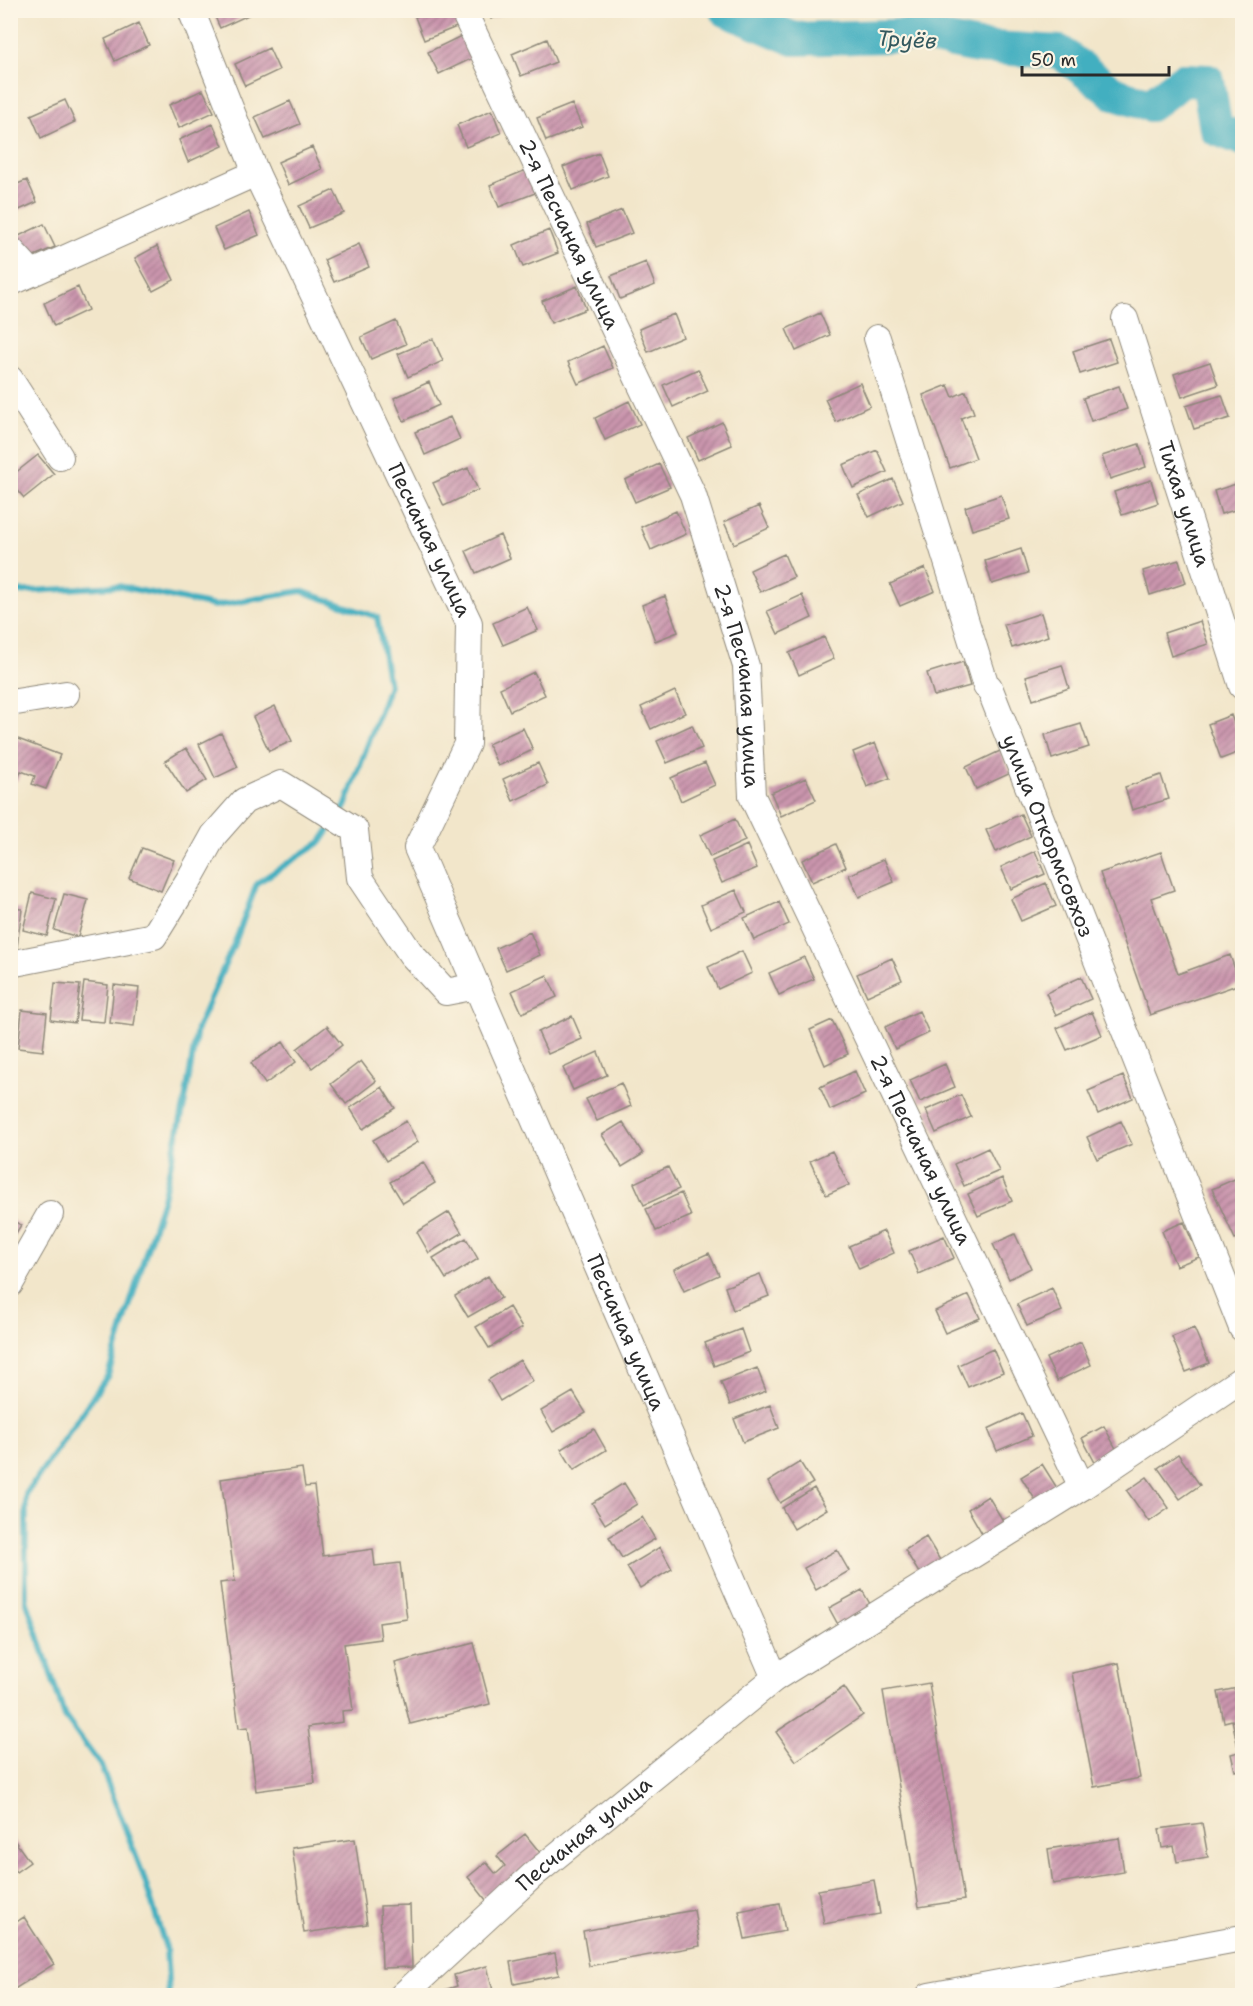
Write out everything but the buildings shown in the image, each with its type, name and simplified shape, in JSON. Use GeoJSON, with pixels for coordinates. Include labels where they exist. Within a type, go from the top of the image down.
{"type":"FeatureCollection","features":[{"type":"Feature","properties":{"kind":"street","name":"Песчаная улица"},"geometry":{"type":"LineString","coordinates":[[191,10],[256,173],[469,623],[467,744],[417,848],[775,1678]]}},
{"type":"Feature","properties":{"kind":"street","name":"2-я Песчаная улица"},"geometry":{"type":"LineString","coordinates":[[463,10],[693,495],[746,666],[752,796],[1082,1487]]}},
{"type":"Feature","properties":{"kind":"street"},"geometry":{"type":"LineString","coordinates":[[10,249],[21,278],[256,173]]}},
{"type":"Feature","properties":{"kind":"street","name":"Тихая улица"},"geometry":{"type":"LineString","coordinates":[[1125,319],[1242,686]]}},
{"type":"Feature","properties":{"kind":"street","name":"улица Откормсовхоз"},"geometry":{"type":"LineString","coordinates":[[877,338],[986,686],[989,687],[1242,1328]]}},
{"type":"Feature","properties":{"kind":"street"},"geometry":{"type":"LineString","coordinates":[[10,379],[60,457]]}},
{"type":"Feature","properties":{"kind":"street"},"geometry":{"type":"LineString","coordinates":[[10,703],[66,694]]}},
{"type":"Feature","properties":{"kind":"street"},"geometry":{"type":"LineString","coordinates":[[10,964],[153,936],[214,835],[244,801],[280,784],[355,830],[360,878],[411,954],[446,992],[477,986]]}},
{"type":"Feature","properties":{"kind":"street"},"geometry":{"type":"LineString","coordinates":[[10,1284],[50,1214]]}},
{"type":"Feature","properties":{"kind":"street"},"geometry":{"type":"LineString","coordinates":[[1082,1487],[1242,1379]]}},
{"type":"Feature","properties":{"kind":"street","name":"Песчаная улица"},"geometry":{"type":"LineString","coordinates":[[402,1995],[533,1875],[775,1678],[1082,1487]]}},
{"type":"Feature","properties":{"kind":"street"},"geometry":{"type":"LineString","coordinates":[[929,1995],[1242,1938]]}},
{"type":"Feature","properties":{"kind":"waterway","name":"Труёв"},"geometry":{"type":"LineString","coordinates":[[726,10],[794,39],[920,35],[978,47],[1060,52],[1115,94],[1150,105],[1183,80],[1208,81],[1216,129],[1242,139]]}},
{"type":"Feature","properties":{"kind":"waterway"},"geometry":{"type":"LineString","coordinates":[[10,591],[118,586],[215,606],[301,591],[377,617],[389,686],[341,813]]}},
{"type":"Feature","properties":{"kind":"waterway"},"geometry":{"type":"LineString","coordinates":[[169,1996],[166,1948],[142,1872],[101,1766],[65,1717],[26,1599],[26,1494],[108,1375],[163,1198],[185,1101],[197,1029],[237,937],[257,883],[321,842],[333,824]]}}]}
